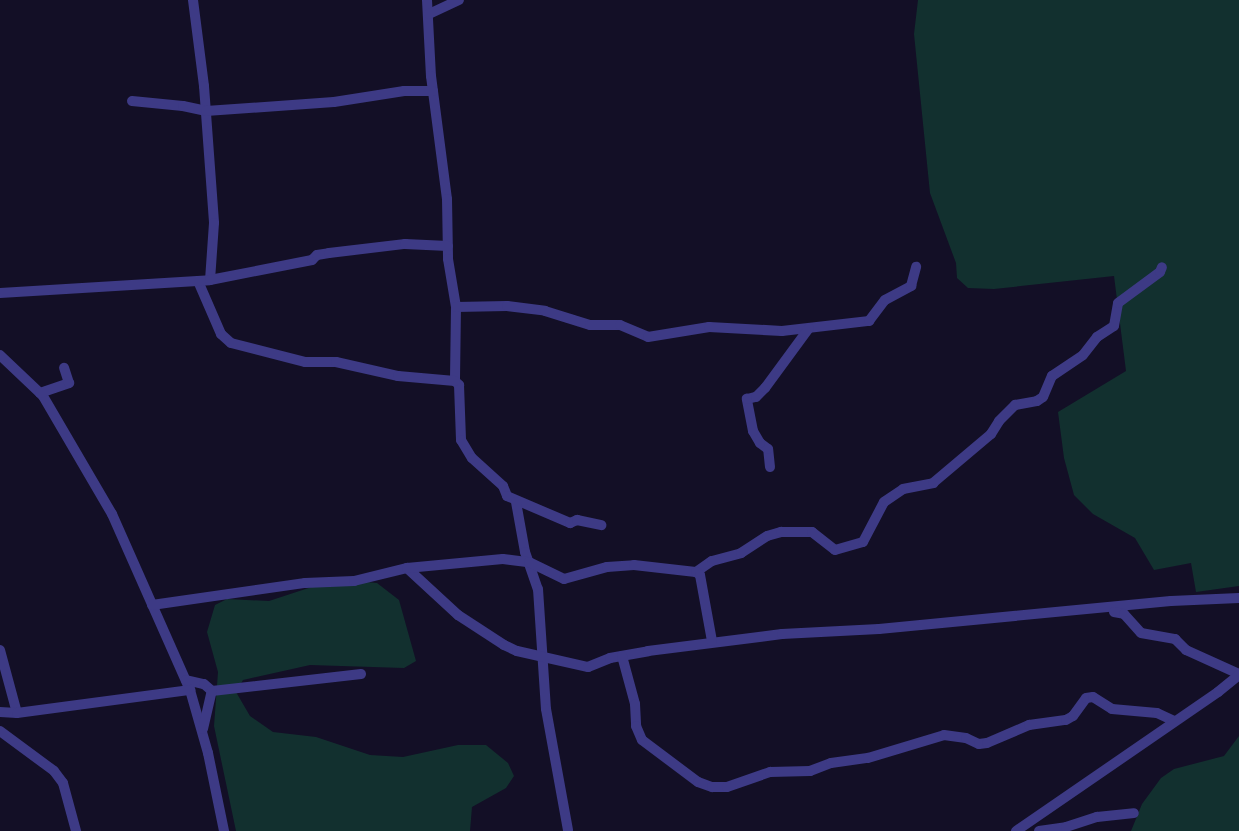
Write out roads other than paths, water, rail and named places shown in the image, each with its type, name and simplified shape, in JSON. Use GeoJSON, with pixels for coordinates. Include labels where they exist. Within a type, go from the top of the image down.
{"type":"FeatureCollection","features":[{"type":"Feature","properties":{"kind":"street"},"geometry":{"type":"LineString","coordinates":[[193,0],[206,111],[214,223],[210,280]]}},
{"type":"Feature","properties":{"kind":"street"},"geometry":{"type":"LineString","coordinates":[[427,0],[433,91],[448,199],[448,246],[456,307],[455,381]]}},
{"type":"Feature","properties":{"kind":"street"},"geometry":{"type":"LineString","coordinates":[[429,14],[459,0]]}},
{"type":"Feature","properties":{"kind":"street"},"geometry":{"type":"LineString","coordinates":[[132,101],[183,106],[206,111],[334,102],[404,91],[433,91]]}},
{"type":"Feature","properties":{"kind":"street"},"geometry":{"type":"LineString","coordinates":[[0,293],[210,280],[312,260],[317,255],[329,253],[405,244],[448,246]]}},
{"type":"Feature","properties":{"kind":"street"},"geometry":{"type":"LineString","coordinates":[[456,307],[507,306],[545,311],[590,325],[620,325],[648,337],[709,327],[782,331],[869,321],[885,300],[911,286],[916,267]]}},
{"type":"Feature","properties":{"kind":"street"},"geometry":{"type":"LineString","coordinates":[[152,605],[305,583],[354,581],[407,568],[503,559],[529,562],[564,579],[621,565],[696,572],[712,562],[742,553],[767,536],[781,532],[812,532],[835,550],[863,542],[884,502],[903,489],[933,483],[991,434],[999,421],[1015,405],[1037,401],[1043,397],[1052,376],[1083,355],[1097,337],[1114,326],[1118,303],[1160,272],[1162,267]]}},
{"type":"Feature","properties":{"kind":"street"},"geometry":{"type":"LineString","coordinates":[[198,281],[221,334],[231,343],[305,362],[336,362],[398,376],[455,381],[459,385],[461,440],[472,458],[503,486],[507,496],[516,502],[570,523],[578,520],[601,525]]}},
{"type":"Feature","properties":{"kind":"street"},"geometry":{"type":"LineString","coordinates":[[770,467],[768,449],[760,444],[753,431],[747,399],[756,397],[765,388],[809,328]]}},
{"type":"Feature","properties":{"kind":"street"},"geometry":{"type":"LineString","coordinates":[[0,355],[40,393],[112,514],[188,685],[202,731],[224,831]]}},
{"type":"Feature","properties":{"kind":"street"},"geometry":{"type":"LineString","coordinates":[[40,393],[69,383],[64,368]]}},
{"type":"Feature","properties":{"kind":"street"},"geometry":{"type":"LineString","coordinates":[[516,502],[529,562],[538,589],[546,709],[568,830]]}},
{"type":"Feature","properties":{"kind":"street"},"geometry":{"type":"LineString","coordinates":[[407,568],[458,615],[504,645],[543,657],[588,666],[622,656],[712,641],[1109,609],[1171,601],[1239,598]]}},
{"type":"Feature","properties":{"kind":"street"},"geometry":{"type":"LineString","coordinates":[[696,572],[704,585],[712,641]]}},
{"type":"Feature","properties":{"kind":"street"},"geometry":{"type":"LineString","coordinates":[[1016,831],[1218,692],[1239,674],[1186,650],[1175,639],[1141,633],[1124,614],[1109,609]]}},
{"type":"Feature","properties":{"kind":"street"},"geometry":{"type":"LineString","coordinates":[[0,650],[18,713]]}},
{"type":"Feature","properties":{"kind":"street"},"geometry":{"type":"LineString","coordinates":[[622,656],[642,740],[698,782],[712,787],[727,787],[770,772],[810,771],[830,763],[868,758],[944,736],[966,738],[979,744],[1030,725],[1066,720],[1073,716],[1086,698],[1093,698],[1112,709],[1157,713],[1174,721]]}},
{"type":"Feature","properties":{"kind":"street"},"geometry":{"type":"LineString","coordinates":[[0,712],[18,713],[188,685],[204,684],[212,691],[361,674]]}},
{"type":"Feature","properties":{"kind":"street"},"geometry":{"type":"LineString","coordinates":[[202,731],[212,691]]}},
{"type":"Feature","properties":{"kind":"street"},"geometry":{"type":"LineString","coordinates":[[0,731],[54,771],[63,783],[76,831]]}},
{"type":"Feature","properties":{"kind":"street"},"geometry":{"type":"LineString","coordinates":[[1039,831],[1066,827],[1096,817],[1134,813]]}}]}
